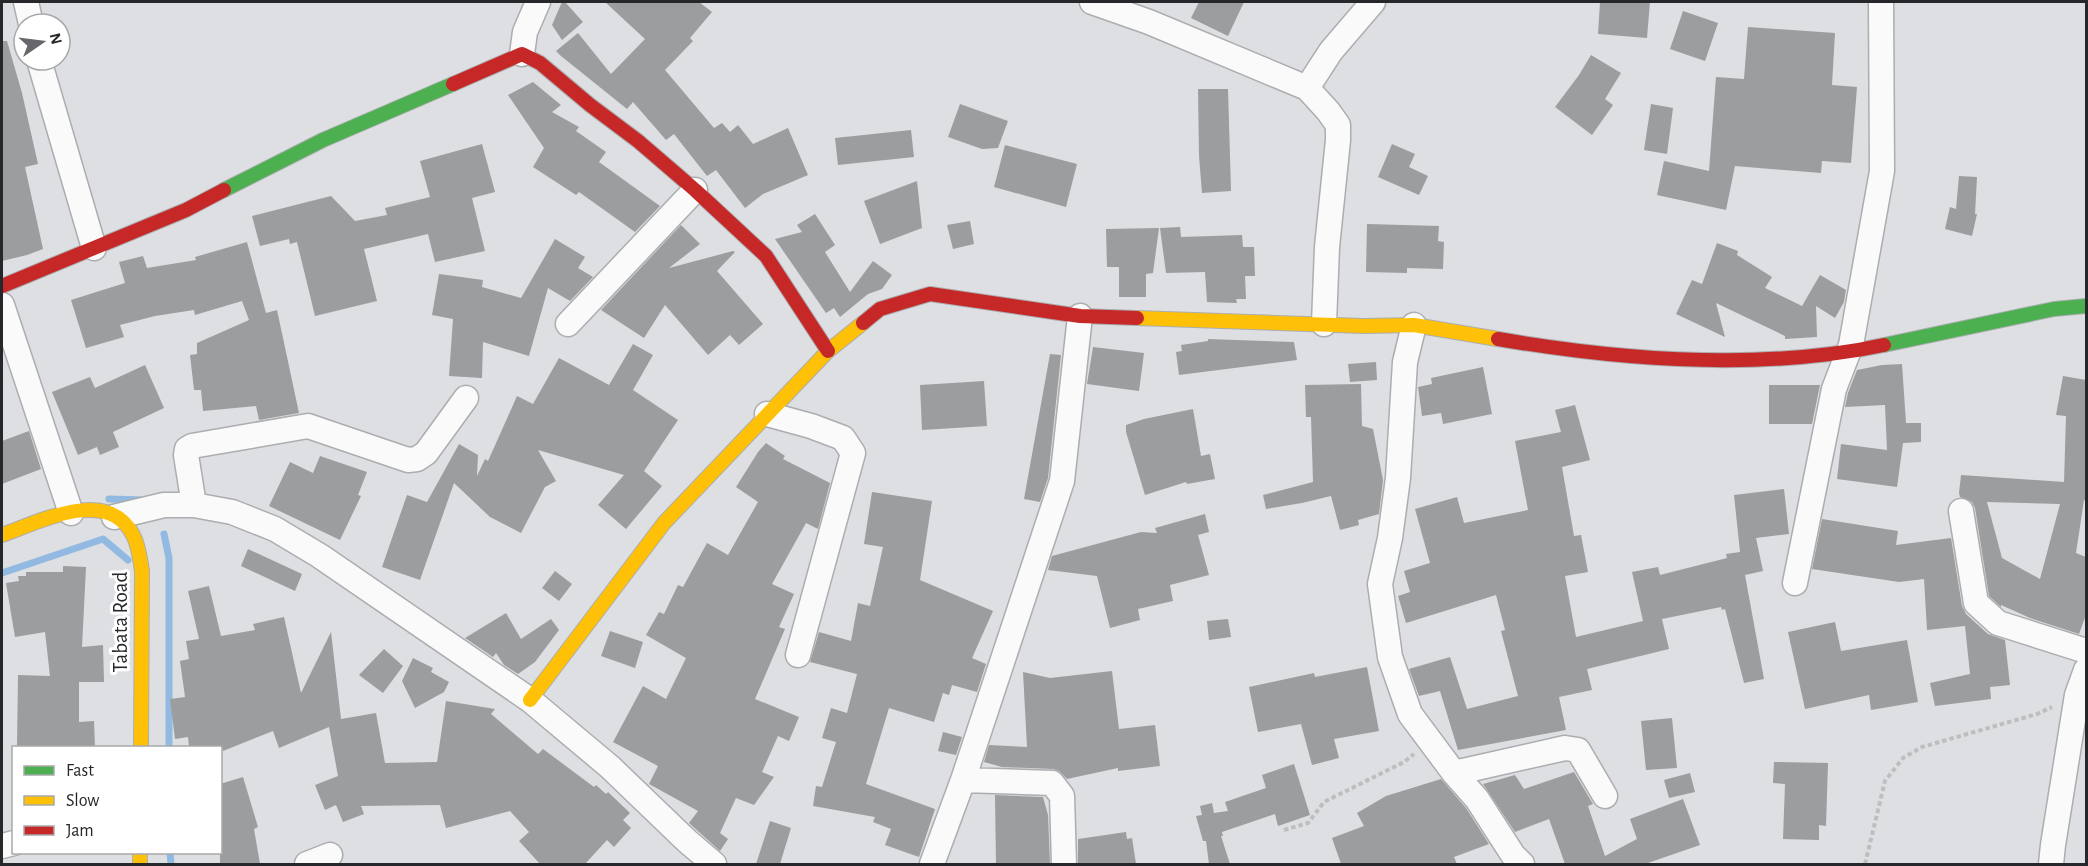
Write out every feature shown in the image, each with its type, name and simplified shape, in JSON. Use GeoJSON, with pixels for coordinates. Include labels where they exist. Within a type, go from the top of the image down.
{"type":"FeatureCollection","features":[{"type":"Feature","properties":{"kind":"street"},"geometry":{"type":"LineString","coordinates":[[522,54],[525,32],[538,2]]}},
{"type":"Feature","properties":{"kind":"street"},"geometry":{"type":"LineString","coordinates":[[1092,2],[1149,22],[1307,88],[1328,111],[1338,125],[1327,247],[1324,324]]}},
{"type":"Feature","properties":{"kind":"street"},"geometry":{"type":"LineString","coordinates":[[1307,88],[1331,51],[1373,2]]}},
{"type":"Feature","properties":{"kind":"street"},"geometry":{"type":"LineString","coordinates":[[1795,583],[1834,389],[1851,345],[1882,171],[1881,2]]}},
{"type":"Feature","properties":{"kind":"street"},"geometry":{"type":"LineString","coordinates":[[522,54],[540,63],[638,141],[766,256],[828,351]]}},
{"type":"Feature","properties":{"kind":"street"},"geometry":{"type":"LineString","coordinates":[[2,286],[186,210],[333,136],[522,54]]}},
{"type":"Feature","properties":{"kind":"street"},"geometry":{"type":"LineString","coordinates":[[43,72],[94,248]]}},
{"type":"Feature","properties":{"kind":"street"},"geometry":{"type":"LineString","coordinates":[[568,324],[695,190]]}},
{"type":"Feature","properties":{"kind":"street"},"geometry":{"type":"LineString","coordinates":[[530,700],[664,523],[828,351],[880,309],[930,294],[1080,316],[1414,325],[1531,344],[1607,353],[1759,360],[1847,353],[2054,309],[2086,306]]}},
{"type":"Feature","properties":{"kind":"street"},"geometry":{"type":"LineString","coordinates":[[2,305],[70,513]]}},
{"type":"Feature","properties":{"kind":"street"},"geometry":{"type":"LineString","coordinates":[[932,864],[963,780],[1062,482],[1080,316]]}},
{"type":"Feature","properties":{"kind":"street"},"geometry":{"type":"LineString","coordinates":[[1414,325],[1405,362],[1398,478],[1390,538],[1380,584],[1390,657],[1410,714],[1454,773],[1477,799],[1521,864]]}},
{"type":"Feature","properties":{"kind":"street"},"geometry":{"type":"LineString","coordinates":[[194,505],[186,454],[187,449],[192,446],[308,426],[408,460],[417,459],[426,453],[466,398]]}},
{"type":"Feature","properties":{"kind":"street"},"geometry":{"type":"LineString","coordinates":[[767,414],[811,426],[843,438],[853,453],[798,656]]}},
{"type":"Feature","properties":{"kind":"street"},"geometry":{"type":"LineString","coordinates":[[2,535],[70,513],[97,509],[114,517],[164,505],[194,505],[232,512],[275,529],[320,556],[530,700],[610,766],[714,864]]}},
{"type":"Feature","properties":{"kind":"street"},"geometry":{"type":"LineString","coordinates":[[1961,511],[1976,603],[1998,623],[2086,666],[2077,695],[2051,864]]}},
{"type":"Feature","properties":{"kind":"street","name":"Tabata Road"},"geometry":{"type":"LineString","coordinates":[[114,517],[131,531],[139,550],[142,571],[141,746]]}},
{"type":"Feature","properties":{"kind":"street"},"geometry":{"type":"LineString","coordinates":[[1454,773],[1565,748],[1578,750],[1605,796]]}},
{"type":"Feature","properties":{"kind":"street"},"geometry":{"type":"LineString","coordinates":[[963,780],[1052,783],[1062,796],[1064,864]]}},
{"type":"Feature","properties":{"kind":"street"},"geometry":{"type":"LineString","coordinates":[[307,864],[330,855]]}},
{"type":"Feature","properties":{"kind":"path"},"geometry":{"type":"LineString","coordinates":[[1865,864],[1886,782],[1903,758],[1922,747],[2037,714],[2077,695]]}},
{"type":"Feature","properties":{"kind":"path"},"geometry":{"type":"LineString","coordinates":[[1284,830],[1308,823],[1324,802],[1404,762],[1430,740]]}},
{"type":"Feature","properties":{"kind":"building"},"geometry":{"type":"Polygon","coordinates":[[[562,2],[565,2],[583,22],[562,40],[552,25],[562,2]]]}},
{"type":"Feature","properties":{"kind":"building"},"geometry":{"type":"Polygon","coordinates":[[[605,2],[699,2],[712,12],[690,38],[693,41],[665,70],[714,128],[722,123],[730,132],[738,125],[753,144],[788,128],[808,175],[763,194],[745,208],[716,170],[707,176],[674,134],[666,140],[633,102],[627,109],[561,56],[556,51],[578,33],[611,74],[645,39],[605,2]]]}},
{"type":"Feature","properties":{"kind":"building"},"geometry":{"type":"Polygon","coordinates":[[[1199,2],[1244,2],[1228,36],[1191,18],[1199,2]]]}},
{"type":"Feature","properties":{"kind":"building"},"geometry":{"type":"Polygon","coordinates":[[[1600,2],[1650,2],[1647,38],[1598,34],[1600,2]]]}},
{"type":"Feature","properties":{"kind":"building"},"geometry":{"type":"Polygon","coordinates":[[[1683,11],[1718,23],[1705,61],[1670,49],[1683,11]]]}},
{"type":"Feature","properties":{"kind":"building"},"geometry":{"type":"Polygon","coordinates":[[[1748,27],[1835,33],[1832,85],[1857,87],[1851,163],[1822,161],[1821,173],[1735,166],[1726,210],[1657,195],[1664,161],[1709,171],[1716,77],[1744,79],[1748,27]]]}},
{"type":"Feature","properties":{"kind":"building"},"geometry":{"type":"Polygon","coordinates":[[[2,41],[7,41],[12,58],[12,72],[16,72],[22,93],[38,164],[25,167],[43,249],[2,261],[2,41]]]}},
{"type":"Feature","properties":{"kind":"building"},"geometry":{"type":"Polygon","coordinates":[[[1591,55],[1621,73],[1605,99],[1613,105],[1592,135],[1555,107],[1591,55]]]}},
{"type":"Feature","properties":{"kind":"building"},"geometry":{"type":"Polygon","coordinates":[[[533,82],[561,105],[552,112],[579,127],[576,131],[606,152],[599,162],[660,206],[635,232],[579,192],[576,195],[533,167],[544,148],[508,95],[533,82]]]}},
{"type":"Feature","properties":{"kind":"building"},"geometry":{"type":"Polygon","coordinates":[[[1198,89],[1228,89],[1231,191],[1202,193],[1198,89]]]}},
{"type":"Feature","properties":{"kind":"building"},"geometry":{"type":"Polygon","coordinates":[[[960,104],[1008,121],[998,148],[982,149],[948,137],[960,104]]]}},
{"type":"Feature","properties":{"kind":"building"},"geometry":{"type":"Polygon","coordinates":[[[1651,104],[1673,108],[1667,154],[1644,150],[1651,104]]]}},
{"type":"Feature","properties":{"kind":"building"},"geometry":{"type":"Polygon","coordinates":[[[911,130],[914,157],[838,165],[835,138],[911,130]]]}},
{"type":"Feature","properties":{"kind":"building"},"geometry":{"type":"Polygon","coordinates":[[[482,144],[495,192],[472,198],[485,251],[435,262],[428,234],[364,249],[377,301],[315,316],[297,242],[290,244],[289,239],[260,246],[252,216],[331,196],[355,221],[387,215],[385,208],[430,197],[420,161],[482,144]]]}},
{"type":"Feature","properties":{"kind":"building"},"geometry":{"type":"Polygon","coordinates":[[[1392,144],[1415,154],[1409,167],[1428,176],[1419,195],[1378,177],[1392,144]]]}},
{"type":"Feature","properties":{"kind":"building"},"geometry":{"type":"Polygon","coordinates":[[[1005,145],[1077,164],[1066,207],[994,187],[1005,145]]]}},
{"type":"Feature","properties":{"kind":"building"},"geometry":{"type":"Polygon","coordinates":[[[1959,176],[1977,177],[1975,214],[1977,214],[1972,236],[1945,229],[1950,207],[1956,209],[1959,176]]]}},
{"type":"Feature","properties":{"kind":"building"},"geometry":{"type":"Polygon","coordinates":[[[917,181],[922,228],[880,244],[864,201],[917,181]]]}},
{"type":"Feature","properties":{"kind":"building"},"geometry":{"type":"Polygon","coordinates":[[[815,214],[835,245],[825,252],[850,292],[873,261],[892,275],[882,289],[868,294],[840,317],[834,308],[826,313],[775,239],[802,232],[797,225],[815,214]]]}},
{"type":"Feature","properties":{"kind":"building"},"geometry":{"type":"Polygon","coordinates":[[[970,221],[974,244],[953,249],[947,225],[970,221]]]}},
{"type":"Feature","properties":{"kind":"building"},"geometry":{"type":"Polygon","coordinates":[[[1367,224],[1439,226],[1438,241],[1444,242],[1443,269],[1407,268],[1407,273],[1366,272],[1367,224]]]}},
{"type":"Feature","properties":{"kind":"building"},"geometry":{"type":"Polygon","coordinates":[[[681,225],[700,244],[669,268],[735,252],[717,271],[763,324],[739,345],[730,335],[708,355],[665,305],[644,338],[601,310],[681,225]]]}},
{"type":"Feature","properties":{"kind":"building"},"geometry":{"type":"Polygon","coordinates":[[[1180,227],[1181,237],[1242,235],[1243,247],[1254,247],[1255,276],[1245,276],[1246,299],[1236,299],[1237,303],[1207,302],[1205,272],[1166,273],[1160,228],[1180,227]]]}},
{"type":"Feature","properties":{"kind":"building"},"geometry":{"type":"Polygon","coordinates":[[[1159,228],[1153,273],[1146,274],[1146,297],[1119,297],[1119,267],[1107,267],[1106,229],[1159,228]]]}},
{"type":"Feature","properties":{"kind":"building"},"geometry":{"type":"Polygon","coordinates":[[[555,239],[585,257],[578,268],[593,277],[570,301],[548,288],[529,356],[483,342],[482,378],[449,376],[453,319],[432,315],[439,274],[483,280],[482,287],[521,298],[555,239]]]}},
{"type":"Feature","properties":{"kind":"building"},"geometry":{"type":"Polygon","coordinates":[[[247,242],[266,313],[277,310],[299,413],[259,420],[256,406],[203,411],[201,390],[194,390],[190,355],[197,354],[197,343],[249,320],[242,301],[195,315],[194,310],[155,316],[120,325],[124,337],[86,348],[71,300],[125,283],[119,262],[143,256],[147,268],[196,260],[195,257],[247,242]]]}},
{"type":"Feature","properties":{"kind":"building"},"geometry":{"type":"Polygon","coordinates":[[[1717,243],[1738,251],[1737,255],[1772,277],[1765,288],[1802,306],[1820,275],[1846,290],[1844,302],[1835,318],[1816,306],[1817,337],[1785,339],[1785,336],[1716,303],[1725,337],[1676,314],[1692,280],[1702,284],[1717,243]]]}},
{"type":"Feature","properties":{"kind":"building"},"geometry":{"type":"Polygon","coordinates":[[[1208,339],[1294,342],[1297,360],[1179,375],[1176,352],[1182,351],[1181,345],[1208,341],[1208,339]]]}},
{"type":"Feature","properties":{"kind":"building"},"geometry":{"type":"Polygon","coordinates":[[[633,344],[653,355],[633,390],[678,420],[644,471],[662,486],[626,529],[598,505],[624,475],[538,450],[556,481],[545,487],[521,533],[490,517],[454,483],[420,580],[382,567],[407,495],[427,502],[459,444],[478,455],[477,476],[485,459],[488,461],[517,396],[533,404],[559,358],[609,385],[633,344]]]}},
{"type":"Feature","properties":{"kind":"building"},"geometry":{"type":"Polygon","coordinates":[[[1093,347],[1144,353],[1139,391],[1087,384],[1093,347]]]}},
{"type":"Feature","properties":{"kind":"building"},"geometry":{"type":"Polygon","coordinates":[[[1050,354],[1061,355],[1048,478],[1040,502],[1024,499],[1050,354]]]}},
{"type":"Feature","properties":{"kind":"building"},"geometry":{"type":"Polygon","coordinates":[[[1376,362],[1377,380],[1350,382],[1348,364],[1376,362]]]}},
{"type":"Feature","properties":{"kind":"building"},"geometry":{"type":"Polygon","coordinates":[[[1902,364],[1906,423],[1921,423],[1921,442],[1903,443],[1897,487],[1837,479],[1841,444],[1887,450],[1885,405],[1845,407],[1857,370],[1902,364]]]}},
{"type":"Feature","properties":{"kind":"building"},"geometry":{"type":"Polygon","coordinates":[[[145,365],[164,408],[113,432],[119,447],[100,455],[97,447],[78,455],[52,392],[90,377],[95,388],[145,365]]]}},
{"type":"Feature","properties":{"kind":"building"},"geometry":{"type":"Polygon","coordinates":[[[1483,367],[1492,414],[1443,424],[1441,413],[1422,416],[1418,387],[1432,384],[1431,378],[1483,367]]]}},
{"type":"Feature","properties":{"kind":"building"},"geometry":{"type":"Polygon","coordinates":[[[2063,376],[2086,380],[2086,501],[2084,500],[2076,553],[2086,557],[2086,615],[2079,634],[2030,618],[2001,605],[2001,607],[1989,596],[1975,508],[1972,502],[1960,497],[1959,493],[1961,475],[2064,482],[2066,416],[2056,415],[2063,376]],[[1987,502],[2002,558],[2040,579],[2060,504],[1987,502]]]}},
{"type":"Feature","properties":{"kind":"building"},"geometry":{"type":"Polygon","coordinates":[[[984,381],[987,426],[922,430],[920,385],[984,381]]]}},
{"type":"Feature","properties":{"kind":"building"},"geometry":{"type":"Polygon","coordinates":[[[1361,384],[1362,426],[1373,429],[1383,480],[1379,514],[1358,520],[1359,525],[1340,530],[1331,496],[1266,509],[1263,495],[1313,482],[1311,417],[1306,417],[1305,385],[1361,384]]]}},
{"type":"Feature","properties":{"kind":"building"},"geometry":{"type":"Polygon","coordinates":[[[1769,385],[1820,385],[1812,424],[1769,424],[1769,385]]]}},
{"type":"Feature","properties":{"kind":"building"},"geometry":{"type":"Polygon","coordinates":[[[1575,405],[1590,460],[1562,467],[1574,536],[1581,535],[1588,572],[1565,576],[1576,637],[1643,621],[1632,572],[1658,567],[1660,575],[1727,558],[1726,554],[1740,552],[1734,495],[1784,489],[1789,534],[1756,538],[1763,571],[1745,575],[1764,679],[1744,683],[1725,609],[1722,610],[1721,607],[1662,619],[1669,649],[1587,669],[1592,690],[1559,697],[1566,730],[1458,750],[1440,691],[1419,696],[1409,669],[1450,657],[1467,709],[1518,696],[1501,631],[1505,630],[1496,595],[1406,623],[1398,596],[1410,592],[1404,571],[1430,563],[1415,509],[1457,497],[1464,523],[1528,510],[1515,441],[1561,432],[1555,410],[1575,405]]]}},
{"type":"Feature","properties":{"kind":"building"},"geometry":{"type":"Polygon","coordinates":[[[1193,409],[1201,456],[1210,454],[1215,479],[1187,484],[1186,482],[1145,495],[1126,432],[1126,425],[1193,409]]]}},
{"type":"Feature","properties":{"kind":"building"},"geometry":{"type":"Polygon","coordinates":[[[29,431],[41,469],[2,484],[2,441],[29,431]]]}},
{"type":"Feature","properties":{"kind":"building"},"geometry":{"type":"Polygon","coordinates":[[[766,443],[785,456],[783,459],[830,483],[818,529],[806,523],[772,584],[794,594],[779,627],[785,629],[755,699],[799,717],[789,741],[778,736],[762,772],[774,777],[754,805],[736,798],[720,833],[728,839],[720,851],[689,823],[698,811],[649,784],[658,766],[613,742],[643,686],[666,699],[686,658],[646,635],[659,612],[664,614],[678,585],[683,587],[707,543],[728,555],[758,502],[736,487],[766,443]]]}},
{"type":"Feature","properties":{"kind":"building"},"geometry":{"type":"Polygon","coordinates":[[[320,456],[367,472],[358,495],[361,496],[340,540],[269,506],[290,462],[313,473],[320,456]]]}},
{"type":"Feature","properties":{"kind":"building"},"geometry":{"type":"Polygon","coordinates":[[[872,492],[932,501],[920,580],[993,611],[972,658],[986,664],[977,692],[952,685],[949,695],[943,693],[934,722],[889,708],[866,784],[935,809],[919,857],[885,845],[891,829],[873,822],[875,817],[813,806],[816,786],[822,787],[836,742],[822,738],[831,708],[847,713],[857,674],[810,662],[819,632],[851,641],[858,603],[870,606],[883,547],[864,544],[872,492]]]}},
{"type":"Feature","properties":{"kind":"building"},"geometry":{"type":"Polygon","coordinates":[[[1205,514],[1209,532],[1198,535],[1209,575],[1170,585],[1173,601],[1138,609],[1140,620],[1110,628],[1097,576],[1048,570],[1052,556],[1141,532],[1157,533],[1155,528],[1205,514]]]}},
{"type":"Feature","properties":{"kind":"building"},"geometry":{"type":"Polygon","coordinates":[[[1822,519],[1898,531],[1896,545],[1951,538],[1962,606],[1966,614],[1988,634],[2005,640],[2010,685],[1990,687],[1991,699],[1935,706],[1930,683],[1970,674],[1965,626],[1927,630],[1924,579],[1899,582],[1812,569],[1822,519]]]}},
{"type":"Feature","properties":{"kind":"building"},"geometry":{"type":"Polygon","coordinates":[[[248,549],[302,574],[295,591],[241,566],[248,549]]]}},
{"type":"Feature","properties":{"kind":"building"},"geometry":{"type":"Polygon","coordinates":[[[63,566],[86,567],[82,647],[103,645],[104,682],[79,682],[79,722],[94,721],[95,746],[17,746],[18,675],[50,676],[45,632],[15,637],[6,583],[19,581],[18,576],[26,576],[26,572],[63,572],[63,566]]]}},
{"type":"Feature","properties":{"kind":"building"},"geometry":{"type":"Polygon","coordinates":[[[555,571],[572,584],[559,601],[542,588],[555,571]]]}},
{"type":"Feature","properties":{"kind":"building"},"geometry":{"type":"Polygon","coordinates":[[[209,586],[221,636],[255,630],[253,624],[284,617],[301,693],[331,632],[341,719],[376,713],[385,763],[437,762],[446,701],[495,709],[491,714],[538,754],[543,749],[594,787],[596,785],[606,794],[608,792],[630,813],[623,820],[631,828],[614,847],[607,840],[585,864],[540,864],[519,841],[529,832],[510,811],[446,828],[440,805],[361,806],[364,814],[343,822],[336,805],[325,810],[315,785],[338,776],[329,727],[279,748],[273,731],[223,751],[222,746],[189,746],[188,737],[175,739],[170,699],[185,697],[180,661],[189,659],[186,641],[199,639],[188,591],[209,586]]]}},
{"type":"Feature","properties":{"kind":"building"},"geometry":{"type":"Polygon","coordinates":[[[506,613],[521,639],[551,619],[559,630],[535,662],[518,674],[504,665],[496,653],[493,657],[465,638],[506,613]]]}},
{"type":"Feature","properties":{"kind":"building"},"geometry":{"type":"Polygon","coordinates":[[[1228,619],[1231,637],[1209,640],[1207,621],[1228,619]]]}},
{"type":"Feature","properties":{"kind":"building"},"geometry":{"type":"Polygon","coordinates":[[[1835,622],[1841,651],[1907,640],[1918,702],[1871,710],[1869,695],[1805,709],[1788,632],[1835,622]]]}},
{"type":"Feature","properties":{"kind":"building"},"geometry":{"type":"Polygon","coordinates":[[[610,631],[643,642],[635,668],[601,656],[610,631]]]}},
{"type":"Feature","properties":{"kind":"building"},"geometry":{"type":"Polygon","coordinates":[[[384,649],[403,666],[383,693],[359,675],[384,649]]]}},
{"type":"Feature","properties":{"kind":"building"},"geometry":{"type":"Polygon","coordinates":[[[413,658],[433,668],[431,672],[449,682],[444,692],[415,708],[402,681],[413,658]]]}},
{"type":"Feature","properties":{"kind":"building"},"geometry":{"type":"Polygon","coordinates":[[[1367,667],[1379,731],[1334,739],[1339,758],[1312,765],[1301,724],[1258,732],[1249,687],[1314,673],[1315,677],[1367,667]]]}},
{"type":"Feature","properties":{"kind":"building"},"geometry":{"type":"Polygon","coordinates":[[[1112,671],[1119,729],[1155,725],[1160,766],[1118,771],[1118,768],[1067,779],[1059,771],[1053,769],[1002,767],[984,762],[989,745],[1027,747],[1023,672],[1050,678],[1112,671]]]}},
{"type":"Feature","properties":{"kind":"building"},"geometry":{"type":"Polygon","coordinates":[[[1672,718],[1677,768],[1646,770],[1641,721],[1672,718]]]}},
{"type":"Feature","properties":{"kind":"building"},"geometry":{"type":"Polygon","coordinates":[[[943,732],[962,737],[956,755],[938,751],[943,732]]]}},
{"type":"Feature","properties":{"kind":"building"},"geometry":{"type":"Polygon","coordinates":[[[1774,762],[1828,763],[1826,826],[1819,825],[1819,840],[1783,839],[1785,784],[1773,783],[1774,762]]]}},
{"type":"Feature","properties":{"kind":"building"},"geometry":{"type":"Polygon","coordinates":[[[1294,764],[1310,815],[1278,826],[1275,814],[1222,832],[1223,836],[1221,836],[1230,864],[1209,864],[1206,841],[1203,841],[1196,816],[1202,815],[1200,806],[1212,803],[1214,813],[1228,811],[1225,802],[1266,788],[1262,775],[1294,764]]]}},
{"type":"Feature","properties":{"kind":"building"},"geometry":{"type":"Polygon","coordinates":[[[1574,772],[1593,804],[1588,806],[1605,856],[1637,839],[1630,819],[1683,799],[1700,845],[1645,864],[1565,864],[1549,819],[1515,832],[1483,784],[1515,775],[1524,789],[1574,772]]]}},
{"type":"Feature","properties":{"kind":"building"},"geometry":{"type":"Polygon","coordinates":[[[1690,773],[1695,792],[1669,798],[1664,780],[1690,773]]]}},
{"type":"Feature","properties":{"kind":"building"},"geometry":{"type":"Polygon","coordinates":[[[243,777],[258,827],[254,829],[260,864],[220,864],[222,783],[243,777]]]}},
{"type":"Feature","properties":{"kind":"building"},"geometry":{"type":"Polygon","coordinates":[[[1441,779],[1466,808],[1489,844],[1454,857],[1457,864],[1341,864],[1332,838],[1364,826],[1357,813],[1386,796],[1441,779]]]}},
{"type":"Feature","properties":{"kind":"building"},"geometry":{"type":"Polygon","coordinates":[[[995,795],[1043,797],[1048,815],[1050,864],[996,864],[995,795]]]}},
{"type":"Feature","properties":{"kind":"building"},"geometry":{"type":"Polygon","coordinates":[[[770,821],[791,828],[780,864],[756,864],[770,821]]]}},
{"type":"Feature","properties":{"kind":"building"},"geometry":{"type":"Polygon","coordinates":[[[1126,832],[1127,839],[1132,838],[1136,864],[1078,864],[1078,839],[1126,832]]]}},
{"type":"Feature","properties":{"kind":"waterway"},"geometry":{"type":"LineString","coordinates":[[109,499],[143,500]]}},
{"type":"Feature","properties":{"kind":"waterway"},"geometry":{"type":"LineString","coordinates":[[164,534],[169,558],[169,746]]}},
{"type":"Feature","properties":{"kind":"waterway"},"geometry":{"type":"LineString","coordinates":[[2,573],[103,539],[128,560]]}},
{"type":"Feature","properties":{"kind":"waterway"},"geometry":{"type":"LineString","coordinates":[[170,854],[171,864]]}},
{"type":"Feature","properties":{"kind":"traffic: fast"},"geometry":{"type":"LineString","coordinates":[[224,190],[323,140],[453,84]]}},
{"type":"Feature","properties":{"kind":"traffic: fast"},"geometry":{"type":"LineString","coordinates":[[1884,345],[2054,309],[2086,306]]}},
{"type":"Feature","properties":{"kind":"traffic: slow"},"geometry":{"type":"LineString","coordinates":[[1137,318],[1364,326],[1414,325],[1498,339]]}},
{"type":"Feature","properties":{"kind":"traffic: slow"},"geometry":{"type":"LineString","coordinates":[[530,700],[664,523],[828,351],[863,323]]}},
{"type":"Feature","properties":{"kind":"traffic: slow"},"geometry":{"type":"LineString","coordinates":[[2,535],[53,516],[90,510],[107,512],[122,520],[133,535],[142,571],[141,746]]}},
{"type":"Feature","properties":{"kind":"traffic: slow"},"geometry":{"type":"LineString","coordinates":[[140,854],[140,864]]}},
{"type":"Feature","properties":{"kind":"traffic: jam"},"geometry":{"type":"LineString","coordinates":[[453,84],[522,54],[540,63],[638,141],[766,256],[828,351]]}},
{"type":"Feature","properties":{"kind":"traffic: jam"},"geometry":{"type":"LineString","coordinates":[[2,286],[186,210],[224,190]]}},
{"type":"Feature","properties":{"kind":"traffic: jam"},"geometry":{"type":"LineString","coordinates":[[863,323],[880,309],[930,294],[1080,316],[1137,318]]}},
{"type":"Feature","properties":{"kind":"traffic: jam"},"geometry":{"type":"LineString","coordinates":[[1498,339],[1593,352],[1691,360],[1789,358],[1884,345]]}}]}
